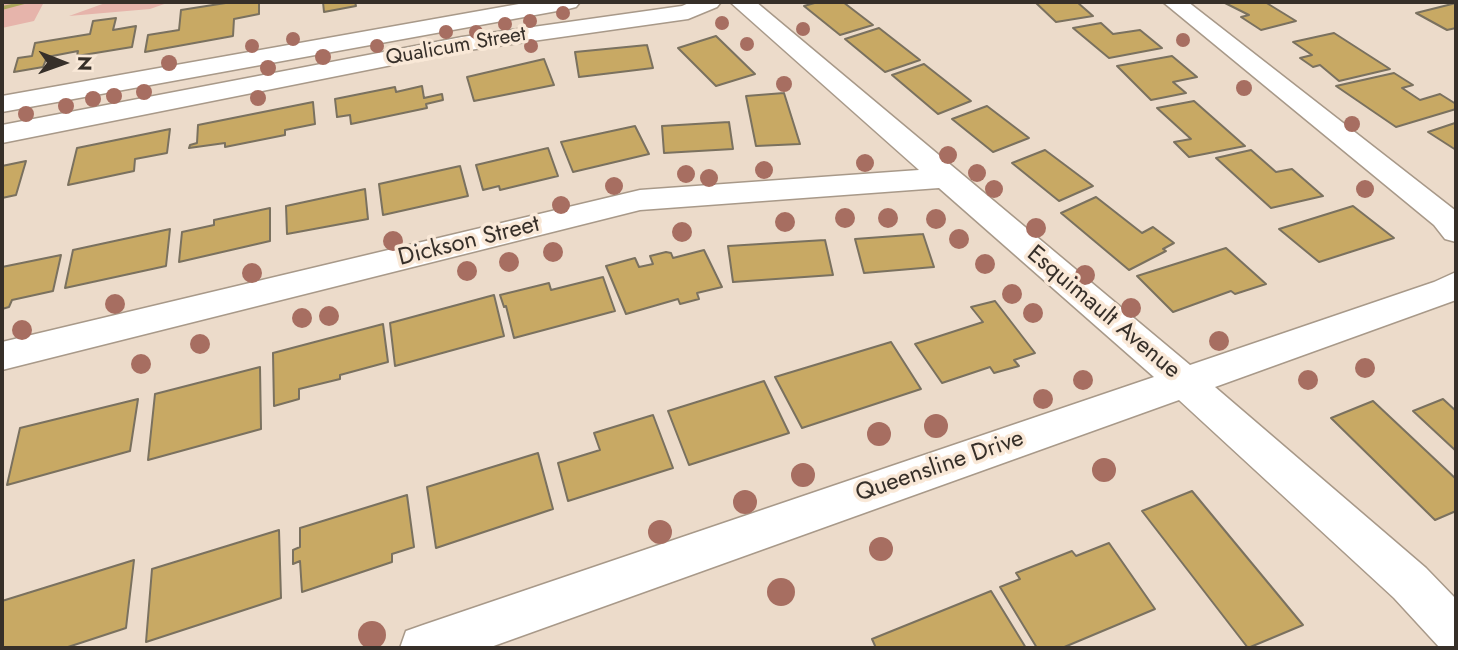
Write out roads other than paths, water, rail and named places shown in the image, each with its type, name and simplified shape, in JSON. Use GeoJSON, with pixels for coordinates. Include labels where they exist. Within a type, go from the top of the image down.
{"type":"FeatureCollection","features":[{"type":"Feature","properties":{"kind":"street","name":"Qualicum Street"},"geometry":{"type":"LineString","coordinates":[[2,104],[568,2]]}},
{"type":"Feature","properties":{"kind":"street","name":"Qualicum Street"},"geometry":{"type":"LineString","coordinates":[[2,134],[203,97],[462,44],[688,12],[709,2]]}},
{"type":"Feature","properties":{"kind":"street","name":"Esquimault Avenue"},"geometry":{"type":"LineString","coordinates":[[742,2],[1183,381],[1410,583],[1456,632]]}},
{"type":"Feature","properties":{"kind":"street"},"geometry":{"type":"LineString","coordinates":[[1174,2],[1444,218],[1456,231]]}},
{"type":"Feature","properties":{"kind":"street"},"geometry":{"type":"LineString","coordinates":[[203,97],[210,67]]}},
{"type":"Feature","properties":{"kind":"street","name":"Dickson Street"},"geometry":{"type":"LineString","coordinates":[[2,356],[640,200],[944,178]]}},
{"type":"Feature","properties":{"kind":"street","name":"Queensline Drive"},"geometry":{"type":"LineString","coordinates":[[422,648],[1446,290],[1456,284]]}},
{"type":"Feature","properties":{"kind":"waterway"},"geometry":{"type":"LineString","coordinates":[[2,8],[29,2]]}}]}
